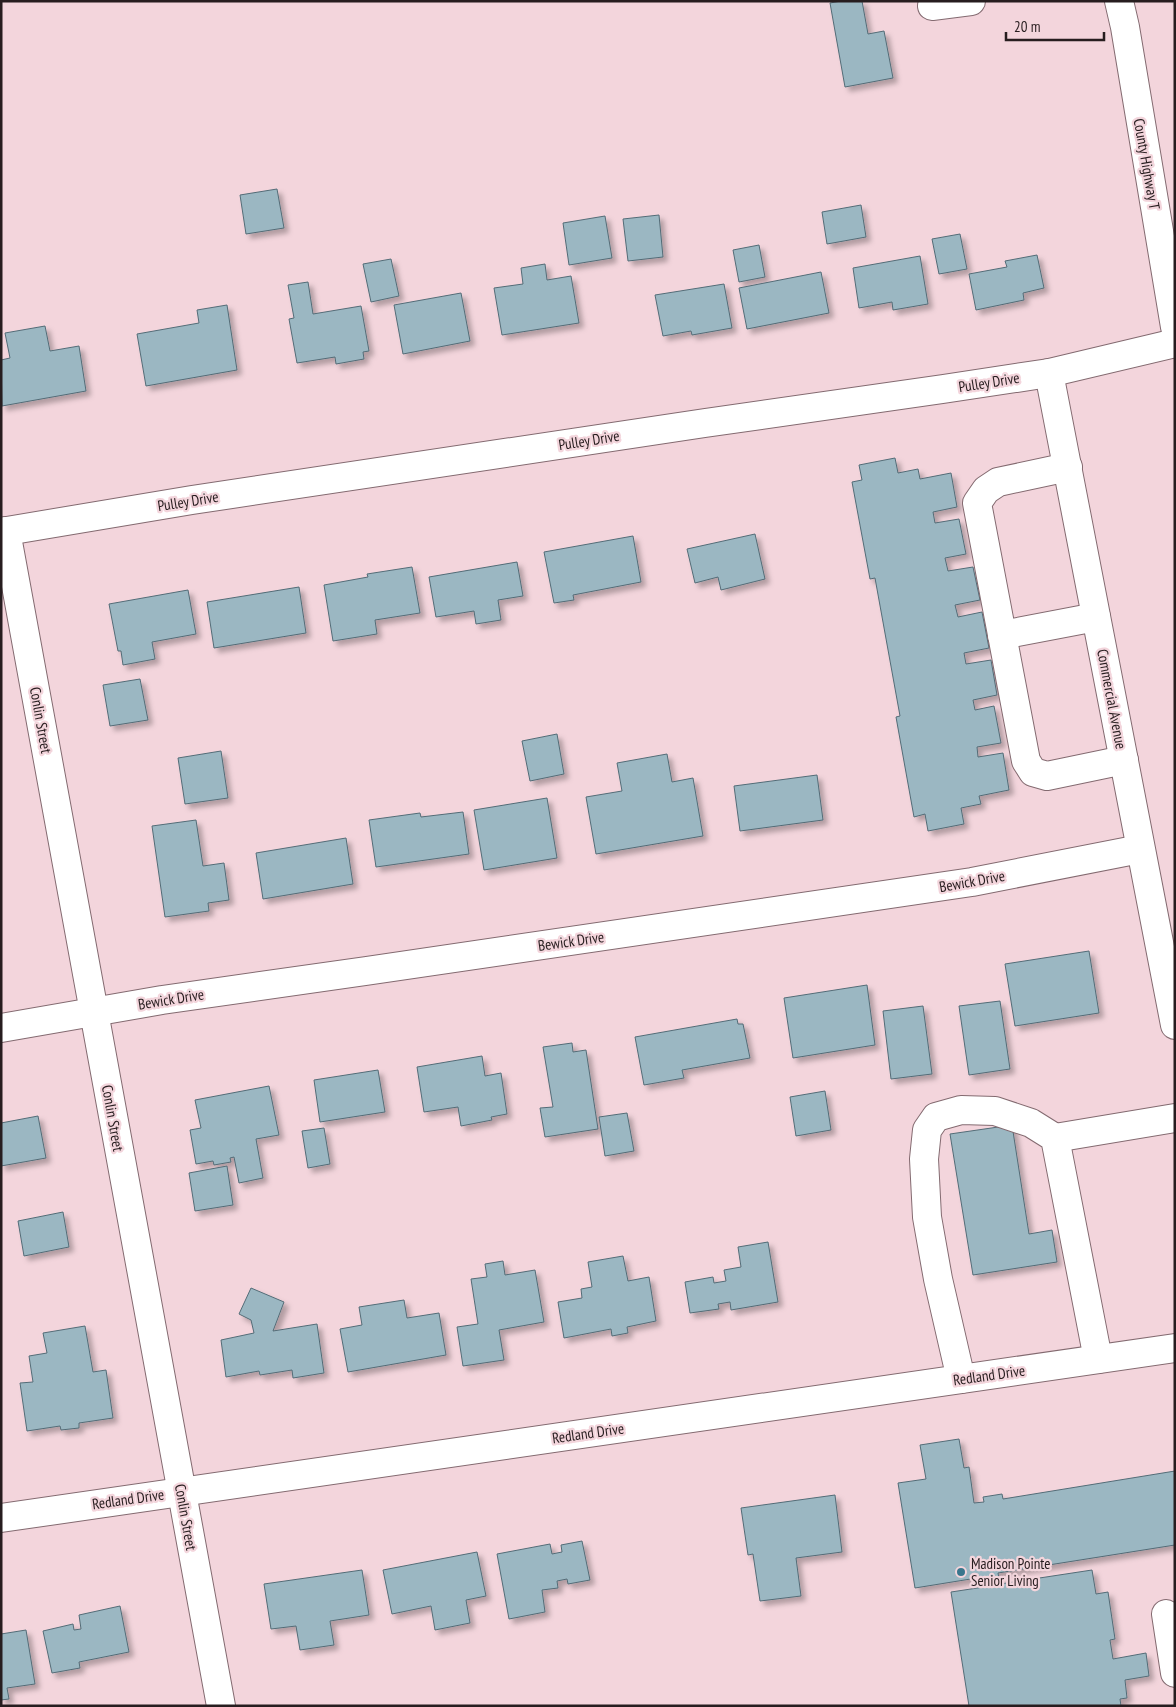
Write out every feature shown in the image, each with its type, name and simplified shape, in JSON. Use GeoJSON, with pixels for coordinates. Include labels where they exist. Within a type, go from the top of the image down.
{"type":"FeatureCollection","features":[{"type":"Feature","properties":{"kind":"street"},"geometry":{"type":"LineString","coordinates":[[932,6],[971,1]]}},
{"type":"Feature","properties":{"kind":"street","name":"County Highway T"},"geometry":{"type":"LineString","coordinates":[[1119,1],[1126,27],[1175,327]]}},
{"type":"Feature","properties":{"kind":"street","name":"Pulley Drive"},"geometry":{"type":"LineString","coordinates":[[4,531],[705,422],[1049,373],[1175,343]]}},
{"type":"Feature","properties":{"kind":"street","name":"Commercial Avenue"},"geometry":{"type":"LineString","coordinates":[[1049,373],[1175,1025]]}},
{"type":"Feature","properties":{"kind":"street"},"geometry":{"type":"LineString","coordinates":[[1068,467],[998,482],[986,490],[977,503],[1026,761],[1033,772],[1048,776],[1124,760]]}},
{"type":"Feature","properties":{"kind":"street","name":"Conlin Street"},"geometry":{"type":"LineString","coordinates":[[4,531],[221,1706]]}},
{"type":"Feature","properties":{"kind":"street"},"geometry":{"type":"LineString","coordinates":[[1002,635],[1096,617]]}},
{"type":"Feature","properties":{"kind":"street","name":"Bewick Drive"},"geometry":{"type":"LineString","coordinates":[[1,1028],[162,1000],[366,972],[972,882],[1140,849]]}},
{"type":"Feature","properties":{"kind":"street"},"geometry":{"type":"LineString","coordinates":[[961,1379],[938,1279],[927,1218],[924,1159],[927,1130],[936,1117],[961,1110],[995,1111],[1031,1123],[1055,1138],[1175,1118]]}},
{"type":"Feature","properties":{"kind":"street"},"geometry":{"type":"LineString","coordinates":[[1055,1138],[1098,1359]]}},
{"type":"Feature","properties":{"kind":"street","name":"Redland Drive"},"geometry":{"type":"LineString","coordinates":[[1,1518],[1175,1348]]}},
{"type":"Feature","properties":{"kind":"street"},"geometry":{"type":"LineString","coordinates":[[1166,1614],[1175,1673]]}},
{"type":"Feature","properties":{"kind":"building"},"geometry":{"type":"Polygon","coordinates":[[[862,1],[868,34],[884,31],[893,78],[845,87],[830,3],[862,1]]]}},
{"type":"Feature","properties":{"kind":"building"},"geometry":{"type":"Polygon","coordinates":[[[277,189],[284,228],[246,234],[240,195],[277,189]]]}},
{"type":"Feature","properties":{"kind":"building"},"geometry":{"type":"Polygon","coordinates":[[[861,205],[866,237],[827,244],[822,212],[861,205]]]}},
{"type":"Feature","properties":{"kind":"building"},"geometry":{"type":"Polygon","coordinates":[[[659,215],[663,257],[628,261],[623,219],[659,215]]]}},
{"type":"Feature","properties":{"kind":"building"},"geometry":{"type":"Polygon","coordinates":[[[605,216],[612,258],[569,265],[563,223],[605,216]]]}},
{"type":"Feature","properties":{"kind":"building"},"geometry":{"type":"Polygon","coordinates":[[[960,234],[967,269],[939,274],[932,239],[960,234]]]}},
{"type":"Feature","properties":{"kind":"building"},"geometry":{"type":"Polygon","coordinates":[[[759,245],[765,277],[739,282],[733,250],[759,245]]]}},
{"type":"Feature","properties":{"kind":"building"},"geometry":{"type":"Polygon","coordinates":[[[1037,255],[1044,288],[1023,293],[1024,300],[976,310],[969,274],[1007,267],[1005,261],[1037,255]]]}},
{"type":"Feature","properties":{"kind":"building"},"geometry":{"type":"Polygon","coordinates":[[[920,256],[928,304],[893,310],[892,302],[859,308],[853,268],[920,256]]]}},
{"type":"Feature","properties":{"kind":"building"},"geometry":{"type":"Polygon","coordinates":[[[391,259],[399,296],[371,302],[363,264],[391,259]]]}},
{"type":"Feature","properties":{"kind":"building"},"geometry":{"type":"Polygon","coordinates":[[[545,264],[547,280],[571,276],[579,323],[502,335],[494,288],[523,284],[521,268],[545,264]]]}},
{"type":"Feature","properties":{"kind":"building"},"geometry":{"type":"Polygon","coordinates":[[[821,272],[829,313],[747,329],[739,288],[821,272]]]}},
{"type":"Feature","properties":{"kind":"building"},"geometry":{"type":"Polygon","coordinates":[[[308,282],[313,314],[361,306],[369,351],[363,352],[364,359],[336,364],[335,357],[297,363],[289,319],[294,318],[288,285],[308,282]]]}},
{"type":"Feature","properties":{"kind":"building"},"geometry":{"type":"Polygon","coordinates":[[[724,284],[732,328],[692,335],[691,331],[663,336],[655,295],[724,284]]]}},
{"type":"Feature","properties":{"kind":"building"},"geometry":{"type":"Polygon","coordinates":[[[461,293],[470,341],[403,354],[394,305],[461,293]]]}},
{"type":"Feature","properties":{"kind":"building"},"geometry":{"type":"Polygon","coordinates":[[[227,305],[237,370],[146,386],[137,334],[199,323],[197,310],[227,305]]]}},
{"type":"Feature","properties":{"kind":"building"},"geometry":{"type":"Polygon","coordinates":[[[45,326],[50,351],[79,346],[86,391],[2,406],[1,360],[10,358],[5,333],[45,326]]]}},
{"type":"Feature","properties":{"kind":"building"},"geometry":{"type":"Polygon","coordinates":[[[895,458],[898,473],[918,469],[920,479],[951,473],[957,507],[933,512],[935,523],[959,519],[966,554],[945,558],[948,571],[973,567],[980,600],[955,605],[958,617],[982,612],[989,648],[964,653],[966,664],[991,660],[997,695],[973,700],[975,710],[994,706],[1001,743],[977,747],[978,757],[1003,753],[1009,790],[979,796],[981,804],[961,808],[964,824],[928,831],[925,814],[914,817],[896,717],[900,716],[875,578],[870,579],[852,482],[862,480],[859,465],[895,458]]]}},
{"type":"Feature","properties":{"kind":"building"},"geometry":{"type":"Polygon","coordinates":[[[755,534],[765,579],[721,590],[718,577],[695,583],[687,549],[755,534]]]}},
{"type":"Feature","properties":{"kind":"building"},"geometry":{"type":"Polygon","coordinates":[[[633,536],[641,582],[573,595],[574,600],[554,603],[544,552],[633,536]]]}},
{"type":"Feature","properties":{"kind":"building"},"geometry":{"type":"Polygon","coordinates":[[[517,562],[523,596],[498,600],[501,620],[476,624],[474,611],[436,617],[429,577],[517,562]]]}},
{"type":"Feature","properties":{"kind":"building"},"geometry":{"type":"Polygon","coordinates":[[[412,567],[420,613],[375,620],[377,634],[333,641],[324,585],[368,577],[367,574],[412,567]]]}},
{"type":"Feature","properties":{"kind":"building"},"geometry":{"type":"Polygon","coordinates":[[[299,587],[306,633],[214,648],[207,602],[299,587]]]}},
{"type":"Feature","properties":{"kind":"building"},"geometry":{"type":"Polygon","coordinates":[[[188,590],[196,634],[152,642],[155,659],[123,665],[121,651],[118,651],[109,604],[188,590]]]}},
{"type":"Feature","properties":{"kind":"building"},"geometry":{"type":"Polygon","coordinates":[[[140,679],[148,720],[110,726],[103,685],[140,679]]]}},
{"type":"Feature","properties":{"kind":"building"},"geometry":{"type":"Polygon","coordinates":[[[557,734],[564,774],[530,781],[522,741],[557,734]]]}},
{"type":"Feature","properties":{"kind":"building"},"geometry":{"type":"Polygon","coordinates":[[[221,751],[228,798],[185,804],[178,758],[221,751]]]}},
{"type":"Feature","properties":{"kind":"building"},"geometry":{"type":"Polygon","coordinates":[[[667,754],[672,782],[693,778],[703,836],[596,854],[586,797],[622,791],[617,763],[667,754]]]}},
{"type":"Feature","properties":{"kind":"building"},"geometry":{"type":"Polygon","coordinates":[[[817,775],[823,820],[740,831],[734,786],[817,775]]]}},
{"type":"Feature","properties":{"kind":"building"},"geometry":{"type":"Polygon","coordinates":[[[547,798],[557,858],[484,870],[474,810],[547,798]]]}},
{"type":"Feature","properties":{"kind":"building"},"geometry":{"type":"Polygon","coordinates":[[[463,812],[469,854],[376,867],[369,820],[420,813],[421,817],[463,812]]]}},
{"type":"Feature","properties":{"kind":"building"},"geometry":{"type":"Polygon","coordinates":[[[196,820],[203,866],[224,863],[229,900],[208,903],[209,911],[165,917],[152,826],[196,820]]]}},
{"type":"Feature","properties":{"kind":"building"},"geometry":{"type":"Polygon","coordinates":[[[346,838],[353,884],[263,899],[256,853],[346,838]]]}},
{"type":"Feature","properties":{"kind":"building"},"geometry":{"type":"Polygon","coordinates":[[[1089,951],[1099,1013],[1015,1026],[1005,964],[1089,951]]]}},
{"type":"Feature","properties":{"kind":"building"},"geometry":{"type":"Polygon","coordinates":[[[867,985],[875,1045],[793,1058],[784,998],[867,985]]]}},
{"type":"Feature","properties":{"kind":"building"},"geometry":{"type":"Polygon","coordinates":[[[1000,1001],[1010,1069],[969,1075],[959,1006],[1000,1001]]]}},
{"type":"Feature","properties":{"kind":"building"},"geometry":{"type":"Polygon","coordinates":[[[923,1006],[932,1074],[891,1079],[883,1011],[923,1006]]]}},
{"type":"Feature","properties":{"kind":"building"},"geometry":{"type":"Polygon","coordinates":[[[737,1019],[738,1024],[743,1024],[750,1058],[682,1070],[684,1078],[644,1085],[635,1037],[737,1019]]]}},
{"type":"Feature","properties":{"kind":"building"},"geometry":{"type":"Polygon","coordinates":[[[572,1043],[573,1052],[586,1050],[598,1129],[545,1137],[540,1108],[553,1107],[543,1047],[572,1043]]]}},
{"type":"Feature","properties":{"kind":"building"},"geometry":{"type":"Polygon","coordinates":[[[482,1056],[485,1076],[501,1073],[507,1114],[491,1117],[492,1120],[461,1126],[458,1107],[424,1112],[417,1067],[482,1056]]]}},
{"type":"Feature","properties":{"kind":"building"},"geometry":{"type":"Polygon","coordinates":[[[378,1070],[385,1112],[320,1122],[314,1080],[378,1070]]]}},
{"type":"Feature","properties":{"kind":"building"},"geometry":{"type":"Polygon","coordinates":[[[269,1086],[279,1135],[256,1139],[263,1178],[239,1183],[234,1157],[230,1158],[231,1162],[214,1165],[213,1161],[196,1164],[190,1130],[201,1128],[195,1100],[269,1086]]]}},
{"type":"Feature","properties":{"kind":"building"},"geometry":{"type":"Polygon","coordinates":[[[825,1091],[831,1130],[796,1136],[790,1097],[825,1091]]]}},
{"type":"Feature","properties":{"kind":"building"},"geometry":{"type":"Polygon","coordinates":[[[627,1113],[634,1151],[605,1156],[599,1117],[627,1113]]]}},
{"type":"Feature","properties":{"kind":"building"},"geometry":{"type":"Polygon","coordinates":[[[38,1116],[46,1158],[1,1166],[1,1123],[38,1116]]]}},
{"type":"Feature","properties":{"kind":"building"},"geometry":{"type":"Polygon","coordinates":[[[1012,1125],[1029,1234],[1052,1230],[1057,1262],[973,1275],[950,1134],[1012,1125]]]}},
{"type":"Feature","properties":{"kind":"building"},"geometry":{"type":"Polygon","coordinates":[[[324,1128],[330,1164],[308,1168],[302,1131],[324,1128]]]}},
{"type":"Feature","properties":{"kind":"building"},"geometry":{"type":"Polygon","coordinates":[[[227,1166],[233,1205],[195,1211],[189,1173],[227,1166]]]}},
{"type":"Feature","properties":{"kind":"building"},"geometry":{"type":"Polygon","coordinates":[[[63,1212],[69,1247],[24,1256],[18,1221],[63,1212]]]}},
{"type":"Feature","properties":{"kind":"building"},"geometry":{"type":"Polygon","coordinates":[[[768,1242],[778,1302],[731,1310],[730,1302],[718,1304],[719,1309],[690,1313],[685,1282],[713,1277],[714,1283],[726,1281],[724,1270],[741,1267],[738,1247],[768,1242]]]}},
{"type":"Feature","properties":{"kind":"building"},"geometry":{"type":"Polygon","coordinates":[[[623,1256],[628,1281],[649,1277],[656,1321],[627,1327],[628,1333],[612,1336],[611,1329],[564,1338],[558,1302],[582,1298],[581,1289],[592,1287],[588,1262],[623,1256]]]}},
{"type":"Feature","properties":{"kind":"building"},"geometry":{"type":"Polygon","coordinates":[[[503,1261],[505,1275],[535,1270],[544,1322],[499,1330],[504,1360],[463,1366],[457,1327],[478,1324],[471,1279],[487,1277],[485,1264],[503,1261]]]}},
{"type":"Feature","properties":{"kind":"building"},"geometry":{"type":"Polygon","coordinates":[[[251,1288],[284,1302],[273,1331],[317,1324],[324,1373],[293,1378],[292,1370],[260,1375],[259,1371],[226,1377],[221,1340],[254,1333],[251,1320],[239,1314],[251,1288]]]}},
{"type":"Feature","properties":{"kind":"building"},"geometry":{"type":"Polygon","coordinates":[[[404,1300],[407,1318],[439,1313],[446,1355],[348,1372],[340,1329],[362,1325],[359,1307],[404,1300]]]}},
{"type":"Feature","properties":{"kind":"building"},"geometry":{"type":"Polygon","coordinates":[[[85,1326],[93,1372],[106,1370],[113,1418],[79,1423],[79,1428],[61,1430],[60,1426],[27,1431],[20,1383],[33,1382],[29,1356],[47,1353],[43,1333],[85,1326]]]}},
{"type":"Feature","properties":{"kind":"building","name":"Madison Pointe Senior Living"},"geometry":{"type":"Polygon","coordinates":[[[959,1439],[964,1468],[969,1467],[974,1503],[984,1502],[983,1497],[1002,1494],[1003,1499],[1175,1471],[1175,1545],[998,1573],[1000,1584],[1092,1570],[1096,1594],[1108,1592],[1115,1639],[1110,1640],[1113,1659],[1146,1653],[1149,1676],[1125,1680],[1127,1698],[1120,1699],[1121,1706],[969,1706],[951,1592],[984,1587],[983,1577],[915,1588],[898,1483],[926,1479],[920,1445],[959,1439]]]}},
{"type":"Feature","properties":{"kind":"building"},"geometry":{"type":"Polygon","coordinates":[[[835,1495],[842,1552],[796,1558],[801,1596],[760,1601],[753,1554],[748,1555],[741,1508],[835,1495]]]}},
{"type":"Feature","properties":{"kind":"building"},"geometry":{"type":"Polygon","coordinates":[[[582,1541],[590,1580],[568,1584],[567,1579],[557,1581],[558,1588],[542,1590],[545,1612],[509,1619],[497,1554],[550,1544],[552,1554],[562,1552],[561,1545],[582,1541]]]}},
{"type":"Feature","properties":{"kind":"building"},"geometry":{"type":"Polygon","coordinates":[[[477,1552],[486,1596],[466,1600],[470,1623],[435,1630],[431,1606],[392,1614],[383,1570],[477,1552]]]}},
{"type":"Feature","properties":{"kind":"building"},"geometry":{"type":"Polygon","coordinates":[[[362,1570],[369,1615],[330,1621],[334,1645],[300,1650],[296,1626],[271,1629],[264,1584],[362,1570]]]}},
{"type":"Feature","properties":{"kind":"building"},"geometry":{"type":"Polygon","coordinates":[[[120,1606],[129,1652],[79,1662],[80,1668],[52,1673],[43,1631],[73,1624],[74,1630],[81,1629],[79,1615],[120,1606]]]}},
{"type":"Feature","properties":{"kind":"building"},"geometry":{"type":"Polygon","coordinates":[[[26,1630],[35,1684],[7,1688],[9,1699],[1,1700],[1,1634],[26,1630]]]}},
{"type":"Feature","properties":{"kind":"place","name":"Madison Pointe Senior Living"},"geometry":{"type":"Point","coordinates":[961,1572]}}]}
